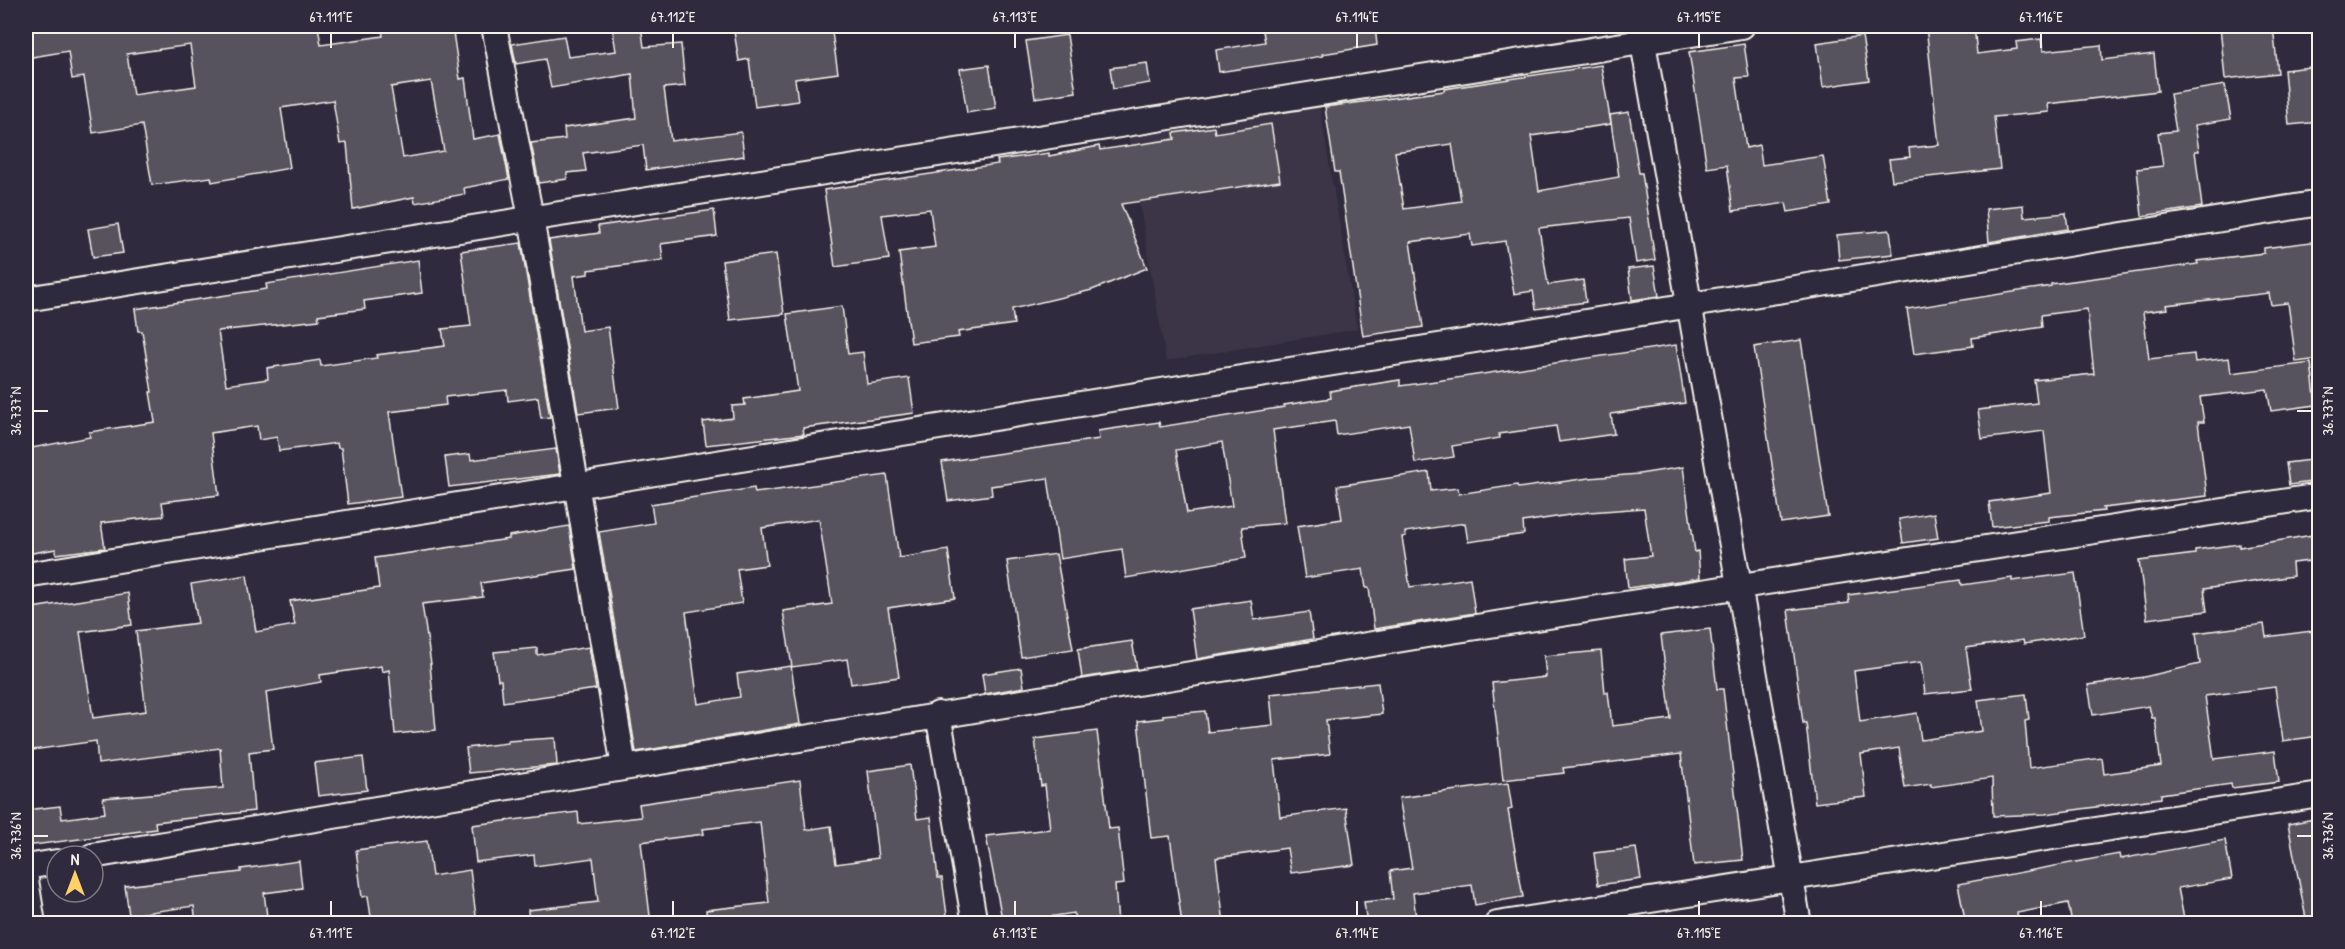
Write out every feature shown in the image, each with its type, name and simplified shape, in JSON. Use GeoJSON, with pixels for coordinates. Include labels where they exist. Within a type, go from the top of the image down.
{"type":"FeatureCollection","features":[{"type":"Feature","properties":{"kind":"street"},"geometry":{"type":"LineString","coordinates":[[494,26],[531,219],[624,767]]}},
{"type":"Feature","properties":{"kind":"street"},"geometry":{"type":"LineString","coordinates":[[26,299],[531,219],[1642,34],[1742,26]]}},
{"type":"Feature","properties":{"kind":"street"},"geometry":{"type":"LineString","coordinates":[[1642,34],[1800,924]]}},
{"type":"Feature","properties":{"kind":"street"},"geometry":{"type":"LineString","coordinates":[[26,575],[2319,203]]}},
{"type":"Feature","properties":{"kind":"street"},"geometry":{"type":"LineString","coordinates":[[105,854],[938,714],[1740,585],[2319,496]]}},
{"type":"Feature","properties":{"kind":"street"},"geometry":{"type":"LineString","coordinates":[[938,714],[975,924]]}},
{"type":"Feature","properties":{"kind":"street"},"geometry":{"type":"LineString","coordinates":[[1497,924],[2319,795]]}},
{"type":"Feature","properties":{"kind":"street"},"geometry":{"type":"LineString","coordinates":[[26,867],[45,864]]}},
{"type":"Feature","properties":{"kind":"street"},"geometry":{"type":"LineString","coordinates":[[26,880],[33,924]]}},
{"type":"Feature","properties":{"kind":"shaded area"},"geometry":{"type":"Polygon","coordinates":[[[1319,103],[1357,329],[1166,361],[1128,135],[1319,103]]]}},
{"type":"Feature","properties":{"kind":"building"},"geometry":{"type":"Polygon","coordinates":[[[62,26],[318,26],[321,45],[383,36],[382,28],[395,26],[452,26],[460,79],[465,78],[473,139],[500,134],[509,179],[464,188],[465,194],[415,203],[414,197],[353,209],[347,143],[340,144],[333,100],[281,108],[290,168],[212,182],[211,177],[152,185],[142,125],[93,133],[84,77],[72,79],[68,51],[26,58],[26,31],[62,26]],[[190,45],[127,54],[133,95],[196,86],[190,45]],[[431,81],[391,87],[403,158],[444,151],[431,81]]]}},
{"type":"Feature","properties":{"kind":"building"},"geometry":{"type":"Polygon","coordinates":[[[612,26],[641,26],[644,47],[681,44],[685,86],[664,88],[671,141],[741,132],[744,156],[646,170],[643,145],[583,153],[586,171],[567,173],[567,179],[539,183],[531,143],[565,139],[564,128],[636,118],[632,74],[551,88],[545,59],[516,64],[512,44],[564,36],[568,57],[616,51],[612,26]]]}},
{"type":"Feature","properties":{"kind":"building"},"geometry":{"type":"Polygon","coordinates":[[[733,26],[758,26],[759,29],[783,26],[831,26],[838,73],[795,79],[798,101],[755,107],[749,59],[739,61],[733,26]]]}},
{"type":"Feature","properties":{"kind":"building"},"geometry":{"type":"Polygon","coordinates":[[[1262,26],[1375,26],[1377,45],[1219,72],[1216,50],[1265,42],[1262,26]]]}},
{"type":"Feature","properties":{"kind":"building"},"geometry":{"type":"Polygon","coordinates":[[[1926,26],[1974,26],[1977,54],[2017,49],[2016,42],[2041,39],[2043,51],[2101,45],[2102,60],[2154,54],[2158,91],[2048,104],[2049,112],[1994,117],[2000,169],[1892,181],[1889,159],[1910,157],[1909,148],[1939,145],[1926,26]]]}},
{"type":"Feature","properties":{"kind":"building"},"geometry":{"type":"Polygon","coordinates":[[[2220,26],[2273,26],[2278,73],[2225,79],[2220,26]]]}},
{"type":"Feature","properties":{"kind":"building"},"geometry":{"type":"Polygon","coordinates":[[[1067,35],[1076,92],[1035,98],[1026,41],[1067,35]]]}},
{"type":"Feature","properties":{"kind":"building"},"geometry":{"type":"Polygon","coordinates":[[[1862,36],[1869,80],[1823,87],[1817,43],[1862,36]]]}},
{"type":"Feature","properties":{"kind":"building"},"geometry":{"type":"Polygon","coordinates":[[[1744,44],[1749,77],[1736,78],[1746,148],[1759,145],[1762,165],[1823,156],[1831,205],[1788,212],[1786,203],[1733,211],[1727,165],[1707,168],[1689,52],[1744,44]]]}},
{"type":"Feature","properties":{"kind":"building"},"geometry":{"type":"Polygon","coordinates":[[[1147,63],[1150,83],[1113,89],[1110,68],[1147,63]]]}},
{"type":"Feature","properties":{"kind":"building"},"geometry":{"type":"Polygon","coordinates":[[[989,65],[996,108],[967,113],[960,69],[989,65]]]}},
{"type":"Feature","properties":{"kind":"building"},"geometry":{"type":"Polygon","coordinates":[[[1601,65],[1611,124],[1531,136],[1539,191],[1619,177],[1610,115],[1629,112],[1639,173],[1642,173],[1655,260],[1636,263],[1629,218],[1539,228],[1548,285],[1583,280],[1586,302],[1536,309],[1533,291],[1514,294],[1505,241],[1472,246],[1470,234],[1410,242],[1423,327],[1363,336],[1339,172],[1335,172],[1325,107],[1444,91],[1444,89],[1601,65]],[[1452,144],[1395,152],[1404,209],[1461,201],[1452,144]]]}},
{"type":"Feature","properties":{"kind":"building"},"geometry":{"type":"Polygon","coordinates":[[[2319,66],[2319,122],[2289,125],[2284,70],[2319,66]]]}},
{"type":"Feature","properties":{"kind":"building"},"geometry":{"type":"Polygon","coordinates":[[[2225,85],[2231,119],[2195,125],[2199,151],[2195,151],[2202,207],[2142,216],[2137,169],[2163,166],[2158,133],[2176,131],[2170,94],[2225,85]]]}},
{"type":"Feature","properties":{"kind":"building"},"geometry":{"type":"Polygon","coordinates":[[[1271,124],[1280,181],[1121,204],[1147,268],[1092,290],[1012,309],[1014,324],[958,332],[959,337],[911,343],[899,252],[935,247],[930,209],[882,215],[889,259],[835,267],[824,190],[998,164],[997,160],[1049,153],[1049,156],[1099,146],[1100,150],[1175,139],[1174,133],[1214,127],[1215,133],[1271,124]]]}},
{"type":"Feature","properties":{"kind":"building"},"geometry":{"type":"Polygon","coordinates":[[[2023,205],[2024,217],[2066,213],[2068,229],[1989,242],[1986,209],[2023,205]]]}},
{"type":"Feature","properties":{"kind":"building"},"geometry":{"type":"Polygon","coordinates":[[[714,210],[717,236],[661,244],[663,260],[588,270],[588,274],[574,276],[581,331],[608,327],[619,408],[578,413],[549,240],[599,233],[598,226],[714,210]]]}},
{"type":"Feature","properties":{"kind":"building"},"geometry":{"type":"Polygon","coordinates":[[[118,224],[123,253],[93,257],[88,229],[118,224]]]}},
{"type":"Feature","properties":{"kind":"building"},"geometry":{"type":"Polygon","coordinates":[[[1890,230],[1893,254],[1839,260],[1837,235],[1890,230]]]}},
{"type":"Feature","properties":{"kind":"building"},"geometry":{"type":"Polygon","coordinates":[[[2319,241],[2319,359],[2296,362],[2288,303],[2271,305],[2269,293],[2166,305],[2167,309],[2143,312],[2149,359],[2194,354],[2195,362],[2229,358],[2231,373],[2311,363],[2316,405],[2271,411],[2267,389],[2200,397],[2204,422],[2198,422],[2207,496],[2103,508],[2104,511],[2049,517],[2049,521],[1992,527],[1989,502],[2051,493],[2044,431],[1982,439],[1978,410],[2037,403],[2034,380],[2094,374],[2087,309],[2041,315],[2042,327],[1972,338],[1973,346],[1914,354],[1907,309],[2051,286],[2051,284],[2198,264],[2197,261],[2264,253],[2264,248],[2319,241]]]}},
{"type":"Feature","properties":{"kind":"building"},"geometry":{"type":"Polygon","coordinates":[[[521,243],[550,417],[541,418],[538,397],[508,401],[507,390],[445,397],[446,405],[389,412],[401,497],[348,504],[341,448],[338,448],[337,443],[279,451],[277,437],[259,440],[257,426],[211,433],[219,495],[162,502],[164,516],[101,523],[105,548],[56,554],[56,549],[26,554],[26,449],[90,437],[89,432],[155,422],[142,331],[138,331],[135,309],[267,289],[266,284],[418,260],[422,293],[364,301],[365,309],[318,315],[319,320],[218,331],[226,385],[268,379],[267,368],[320,360],[321,366],[377,358],[376,355],[445,346],[442,329],[471,326],[461,251],[521,243]]]}},
{"type":"Feature","properties":{"kind":"building"},"geometry":{"type":"Polygon","coordinates":[[[776,254],[784,314],[730,320],[722,261],[776,254]]]}},
{"type":"Feature","properties":{"kind":"building"},"geometry":{"type":"Polygon","coordinates":[[[1654,266],[1659,296],[1632,300],[1628,269],[1654,266]]]}},
{"type":"Feature","properties":{"kind":"building"},"geometry":{"type":"Polygon","coordinates":[[[842,306],[848,354],[863,352],[867,384],[909,378],[914,413],[803,428],[804,434],[706,445],[703,422],[733,418],[732,406],[745,405],[744,399],[798,391],[787,314],[842,306]]]}},
{"type":"Feature","properties":{"kind":"building"},"geometry":{"type":"Polygon","coordinates":[[[1801,340],[1828,516],[1781,523],[1754,347],[1801,340]]]}},
{"type":"Feature","properties":{"kind":"building"},"geometry":{"type":"Polygon","coordinates":[[[1676,345],[1685,403],[1611,414],[1614,434],[1559,442],[1556,426],[1499,434],[1500,438],[1452,446],[1454,457],[1415,463],[1409,424],[1337,435],[1335,421],[1273,430],[1285,523],[1242,527],[1246,558],[1126,578],[1122,549],[1060,559],[1048,478],[991,486],[992,495],[948,501],[942,462],[1099,439],[1098,431],[1159,422],[1160,427],[1284,407],[1284,405],[1331,398],[1330,391],[1400,380],[1400,386],[1676,345]],[[1222,442],[1176,450],[1187,513],[1232,506],[1222,442]]]}},
{"type":"Feature","properties":{"kind":"building"},"geometry":{"type":"Polygon","coordinates":[[[556,449],[560,474],[449,487],[445,457],[470,454],[471,460],[556,449]]]}},
{"type":"Feature","properties":{"kind":"building"},"geometry":{"type":"Polygon","coordinates":[[[2319,459],[2319,481],[2289,485],[2286,463],[2319,459]]]}},
{"type":"Feature","properties":{"kind":"building"},"geometry":{"type":"Polygon","coordinates":[[[1683,467],[1695,552],[1698,551],[1700,578],[1628,588],[1625,559],[1651,556],[1644,508],[1589,512],[1523,522],[1524,534],[1468,542],[1465,523],[1405,532],[1406,536],[1402,537],[1410,587],[1470,578],[1475,613],[1374,629],[1369,588],[1366,588],[1363,569],[1305,578],[1297,526],[1342,519],[1337,486],[1429,472],[1431,491],[1458,488],[1459,494],[1517,485],[1518,488],[1683,467]]]}},
{"type":"Feature","properties":{"kind":"building"},"geometry":{"type":"Polygon","coordinates":[[[887,475],[899,558],[948,550],[955,598],[888,608],[899,677],[851,684],[847,659],[792,667],[783,611],[832,604],[819,519],[762,528],[767,565],[737,569],[742,603],[686,612],[698,704],[740,697],[737,674],[791,666],[800,724],[636,752],[599,532],[654,523],[651,504],[754,488],[755,493],[887,475]]]}},
{"type":"Feature","properties":{"kind":"building"},"geometry":{"type":"Polygon","coordinates":[[[1934,513],[1938,538],[1903,543],[1899,519],[1934,513]]]}},
{"type":"Feature","properties":{"kind":"building"},"geometry":{"type":"Polygon","coordinates":[[[569,526],[576,569],[481,583],[483,597],[422,604],[431,664],[436,730],[395,734],[389,670],[382,672],[381,666],[320,675],[321,682],[266,692],[273,749],[249,752],[254,811],[155,822],[156,829],[26,846],[26,810],[60,806],[62,819],[105,813],[103,798],[223,788],[220,748],[98,764],[96,741],[26,751],[26,609],[128,593],[132,625],[80,632],[93,718],[146,711],[136,631],[198,623],[191,584],[247,575],[256,632],[295,625],[290,601],[379,588],[375,558],[509,539],[509,536],[569,526]]]}},
{"type":"Feature","properties":{"kind":"building"},"geometry":{"type":"Polygon","coordinates":[[[2319,534],[2319,560],[2292,563],[2293,576],[2204,589],[2207,611],[2147,619],[2139,561],[2195,554],[2195,550],[2239,544],[2239,547],[2319,534]]]}},
{"type":"Feature","properties":{"kind":"building"},"geometry":{"type":"Polygon","coordinates":[[[1056,554],[1073,649],[1021,657],[1007,561],[1056,554]]]}},
{"type":"Feature","properties":{"kind":"building"},"geometry":{"type":"Polygon","coordinates":[[[2075,573],[2084,635],[2024,644],[2023,640],[1966,648],[1972,689],[1925,694],[1921,662],[1854,671],[1860,722],[1917,713],[1921,740],[1982,731],[1978,700],[2026,694],[2029,720],[2025,721],[2029,768],[2102,758],[2104,774],[2161,766],[2155,718],[2152,718],[2149,706],[2093,715],[2088,685],[2144,677],[2200,664],[2196,633],[2264,624],[2266,637],[2312,631],[2315,652],[2319,651],[2319,736],[2283,741],[2275,687],[2205,696],[2214,759],[2275,751],[2279,782],[2232,788],[2231,784],[2161,794],[2161,798],[2045,814],[1993,816],[1992,778],[1931,787],[1931,784],[1905,788],[1899,748],[1861,754],[1866,797],[1815,803],[1806,723],[1803,723],[1788,610],[1849,603],[1848,595],[1961,580],[1962,585],[2075,573]]]}},
{"type":"Feature","properties":{"kind":"building"},"geometry":{"type":"Polygon","coordinates":[[[1251,600],[1254,620],[1309,612],[1313,639],[1197,659],[1190,609],[1251,600]]]}},
{"type":"Feature","properties":{"kind":"building"},"geometry":{"type":"Polygon","coordinates":[[[1710,629],[1717,689],[1723,689],[1743,860],[1694,865],[1681,754],[1563,768],[1564,773],[1503,780],[1492,683],[1546,677],[1544,656],[1601,651],[1605,693],[1608,692],[1612,726],[1671,719],[1661,635],[1710,629]]]}},
{"type":"Feature","properties":{"kind":"building"},"geometry":{"type":"Polygon","coordinates":[[[1132,641],[1137,669],[1082,678],[1078,649],[1132,641]]]}},
{"type":"Feature","properties":{"kind":"building"},"geometry":{"type":"Polygon","coordinates":[[[589,647],[596,689],[503,702],[501,680],[498,680],[494,652],[537,648],[537,655],[589,647]]]}},
{"type":"Feature","properties":{"kind":"building"},"geometry":{"type":"Polygon","coordinates":[[[1021,668],[1024,687],[985,694],[982,674],[1021,668]]]}},
{"type":"Feature","properties":{"kind":"building"},"geometry":{"type":"Polygon","coordinates":[[[1378,683],[1382,714],[1326,720],[1330,754],[1274,760],[1280,817],[1346,808],[1354,865],[1291,873],[1287,848],[1216,858],[1224,924],[1182,924],[1170,836],[1151,838],[1138,721],[1163,718],[1163,715],[1205,711],[1208,732],[1273,725],[1270,694],[1378,683]]]}},
{"type":"Feature","properties":{"kind":"building"},"geometry":{"type":"Polygon","coordinates":[[[1097,731],[1109,829],[1118,828],[1124,884],[1115,885],[1118,924],[1075,924],[1074,913],[1003,924],[986,836],[1050,829],[1045,785],[1041,786],[1035,739],[1097,731]]]}},
{"type":"Feature","properties":{"kind":"building"},"geometry":{"type":"Polygon","coordinates":[[[555,738],[557,765],[469,773],[466,748],[508,743],[507,741],[555,738]]]}},
{"type":"Feature","properties":{"kind":"building"},"geometry":{"type":"Polygon","coordinates":[[[363,757],[367,790],[318,796],[314,763],[363,757]]]}},
{"type":"Feature","properties":{"kind":"building"},"geometry":{"type":"Polygon","coordinates":[[[910,765],[917,819],[931,817],[938,878],[942,878],[948,923],[707,924],[706,910],[769,903],[760,822],[703,829],[704,834],[641,842],[651,924],[529,924],[528,910],[598,902],[593,858],[535,866],[534,855],[476,862],[472,825],[578,812],[579,824],[641,817],[639,804],[800,780],[806,830],[831,826],[836,864],[878,858],[868,771],[910,765]]]}},
{"type":"Feature","properties":{"kind":"building"},"geometry":{"type":"Polygon","coordinates":[[[1508,783],[1512,809],[1508,810],[1523,897],[1475,905],[1472,885],[1413,893],[1416,918],[1367,924],[1364,902],[1393,899],[1390,871],[1412,868],[1399,798],[1508,783]]]}},
{"type":"Feature","properties":{"kind":"building"},"geometry":{"type":"Polygon","coordinates":[[[2319,818],[2319,924],[2307,924],[2288,824],[2319,818]]]}},
{"type":"Feature","properties":{"kind":"building"},"geometry":{"type":"Polygon","coordinates":[[[2225,840],[2232,879],[2178,888],[2185,924],[2072,924],[2068,903],[2017,913],[2019,924],[1966,924],[1958,884],[2119,854],[2120,859],[2225,840]]]}},
{"type":"Feature","properties":{"kind":"building"},"geometry":{"type":"Polygon","coordinates":[[[427,841],[432,876],[470,870],[477,924],[372,924],[368,896],[362,897],[356,850],[427,841]]]}},
{"type":"Feature","properties":{"kind":"building"},"geometry":{"type":"Polygon","coordinates":[[[1636,848],[1641,879],[1598,885],[1594,853],[1636,848]]]}},
{"type":"Feature","properties":{"kind":"building"},"geometry":{"type":"Polygon","coordinates":[[[299,861],[302,888],[264,893],[268,924],[196,924],[194,906],[129,915],[125,886],[241,872],[241,869],[299,861]]]}}]}
